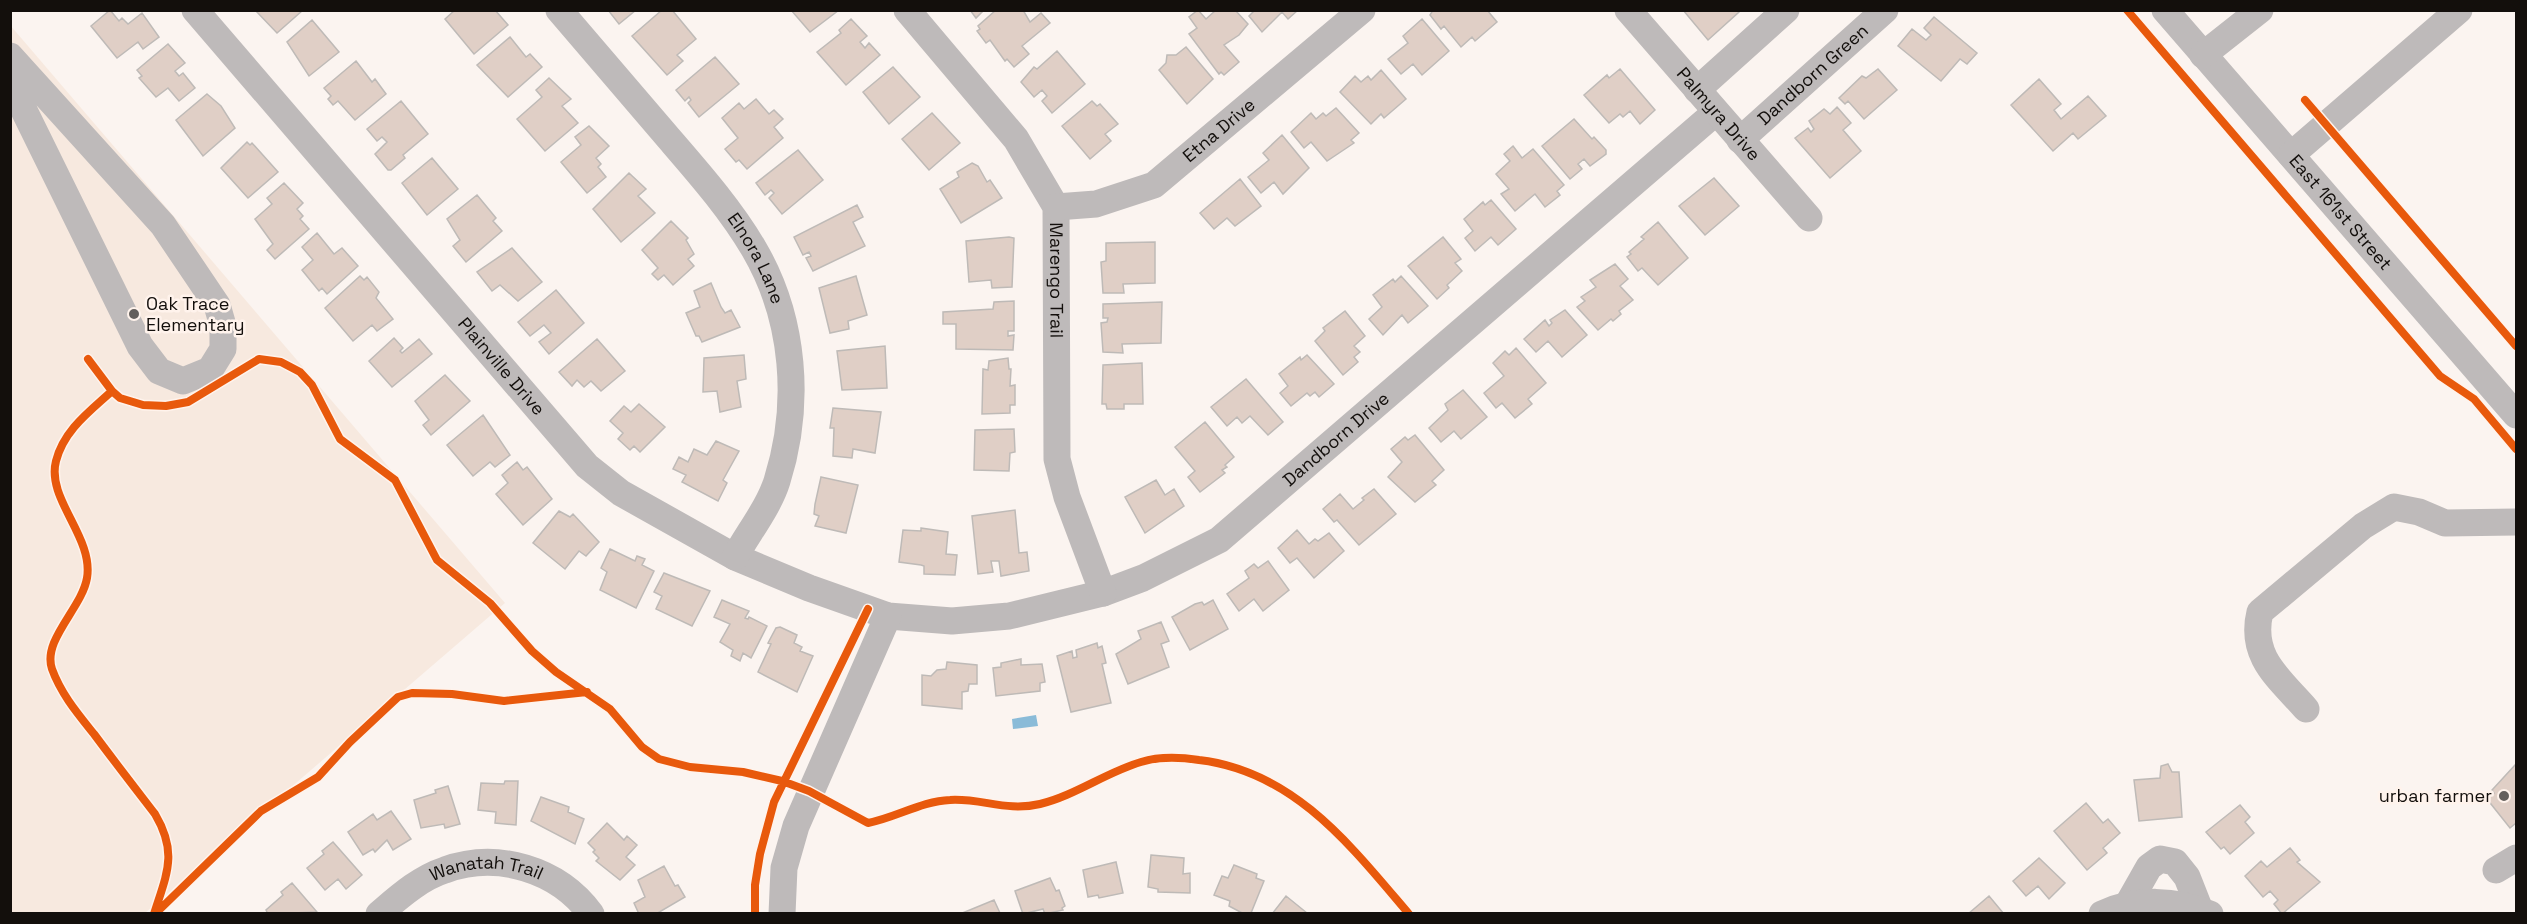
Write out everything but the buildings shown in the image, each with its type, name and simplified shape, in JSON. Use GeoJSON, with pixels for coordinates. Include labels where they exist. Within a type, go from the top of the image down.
{"type":"FeatureCollection","features":[{"type":"Feature","properties":{"kind":"street","name":"Plainville Drive"},"geometry":{"type":"LineString","coordinates":[[195,10],[587,466],[621,492],[735,557],[809,588],[888,616]]}},
{"type":"Feature","properties":{"kind":"street","name":"Elnora Lane"},"geometry":{"type":"LineString","coordinates":[[560,10],[709,186],[754,249],[774,290],[784,321],[791,368],[788,435],[776,484],[735,557]]}},
{"type":"Feature","properties":{"kind":"street","name":"Marengo Trail"},"geometry":{"type":"LineString","coordinates":[[906,10],[1016,139],[1056,207],[1057,459],[1067,497],[1103,593]]}},
{"type":"Feature","properties":{"kind":"street","name":"Etna Drive"},"geometry":{"type":"LineString","coordinates":[[1056,207],[1096,204],[1154,185],[1362,10]]}},
{"type":"Feature","properties":{"kind":"street","name":"Palmyra Drive"},"geometry":{"type":"LineString","coordinates":[[1628,10],[1809,218]]}},
{"type":"Feature","properties":{"kind":"street"},"geometry":{"type":"LineString","coordinates":[[1697,90],[1786,10]]}},
{"type":"Feature","properties":{"kind":"street","name":"Dandborn Green"},"geometry":{"type":"LineString","coordinates":[[1740,140],[1885,10]]}},
{"type":"Feature","properties":{"kind":"street","name":"East 161st Street"},"geometry":{"type":"LineString","coordinates":[[2165,10],[2514,408]]}},
{"type":"Feature","properties":{"kind":"street"},"geometry":{"type":"LineString","coordinates":[[2203,55],[2260,10]]}},
{"type":"Feature","properties":{"kind":"street"},"geometry":{"type":"LineString","coordinates":[[2291,155],[2459,10]]}},
{"type":"Feature","properties":{"kind":"street"},"geometry":{"type":"LineString","coordinates":[[10,56],[163,225],[192,265],[217,305],[223,326],[223,349],[210,370],[183,381],[159,371],[140,346],[10,82]]}},
{"type":"Feature","properties":{"kind":"street","name":"Dandborn Drive"},"geometry":{"type":"LineString","coordinates":[[888,616],[952,621],[1008,616],[1103,593],[1143,578],[1219,540],[1716,112]]}},
{"type":"Feature","properties":{"kind":"street"},"geometry":{"type":"LineString","coordinates":[[2306,709],[2269,668],[2256,640],[2260,612],[2363,526],[2394,507],[2419,512],[2445,524],[2517,522]]}},
{"type":"Feature","properties":{"kind":"street"},"geometry":{"type":"LineString","coordinates":[[782,914],[784,868],[796,826],[888,616]]}},
{"type":"Feature","properties":{"kind":"street"},"geometry":{"type":"LineString","coordinates":[[2128,904],[2149,867],[2160,859],[2175,862],[2187,877],[2205,912]]}},
{"type":"Feature","properties":{"kind":"street","name":"Wanatah Trail"},"geometry":{"type":"LineString","coordinates":[[380,914],[418,883],[444,870],[484,863],[502,863],[552,878],[571,891],[591,914]]}},
{"type":"Feature","properties":{"kind":"street"},"geometry":{"type":"LineString","coordinates":[[2102,914],[2128,904],[2184,904],[2205,912]]}},
{"type":"Feature","properties":{"kind":"shaded area","name":"Oak Trace Elementary"},"geometry":{"type":"Polygon","coordinates":[[[10,25],[505,603],[145,913],[11,913],[10,25]]]}},
{"type":"Feature","properties":{"kind":"water"},"geometry":{"type":"Polygon","coordinates":[[[1036,715],[1038,726],[1013,729],[1012,719],[1036,715]]]}},
{"type":"Feature","properties":{"kind":"cycle path"},"geometry":{"type":"LineString","coordinates":[[2127,10],[2440,376],[2474,399],[2516,449]]}},
{"type":"Feature","properties":{"kind":"cycle path"},"geometry":{"type":"LineString","coordinates":[[2305,100],[2516,346]]}},
{"type":"Feature","properties":{"kind":"cycle path"},"geometry":{"type":"LineString","coordinates":[[88,359],[120,398],[143,405],[166,406],[188,402],[259,359],[281,362],[300,372],[312,385],[340,439],[395,480],[437,560],[490,603],[532,651],[556,672],[610,709],[642,747],[659,759],[690,767],[743,772],[782,781],[809,791],[868,823],[940,801],[962,800],[1005,806],[1040,804],[1128,766],[1155,759],[1185,758],[1233,767],[1264,779],[1292,796],[1318,816],[1342,838],[1409,914]]}},
{"type":"Feature","properties":{"kind":"cycle path"},"geometry":{"type":"LineString","coordinates":[[112,391],[71,431],[56,461],[55,475],[58,490],[84,548],[87,578],[78,601],[57,635],[50,658],[52,669],[65,695],[155,814],[162,828],[166,840],[168,863],[154,914]]}},
{"type":"Feature","properties":{"kind":"cycle path"},"geometry":{"type":"LineString","coordinates":[[755,914],[755,885],[760,854],[774,802],[868,609]]}},
{"type":"Feature","properties":{"kind":"cycle path"},"geometry":{"type":"LineString","coordinates":[[155,914],[261,811],[318,777],[350,742],[398,697],[412,693],[452,694],[504,701],[587,692]]}},
{"type":"Feature","properties":{"kind":"place","name":"Oak Trace Elementary"},"geometry":{"type":"Point","coordinates":[134,314]}},
{"type":"Feature","properties":{"kind":"place","name":"urban farmer"},"geometry":{"type":"Point","coordinates":[2504,796]}}]}
